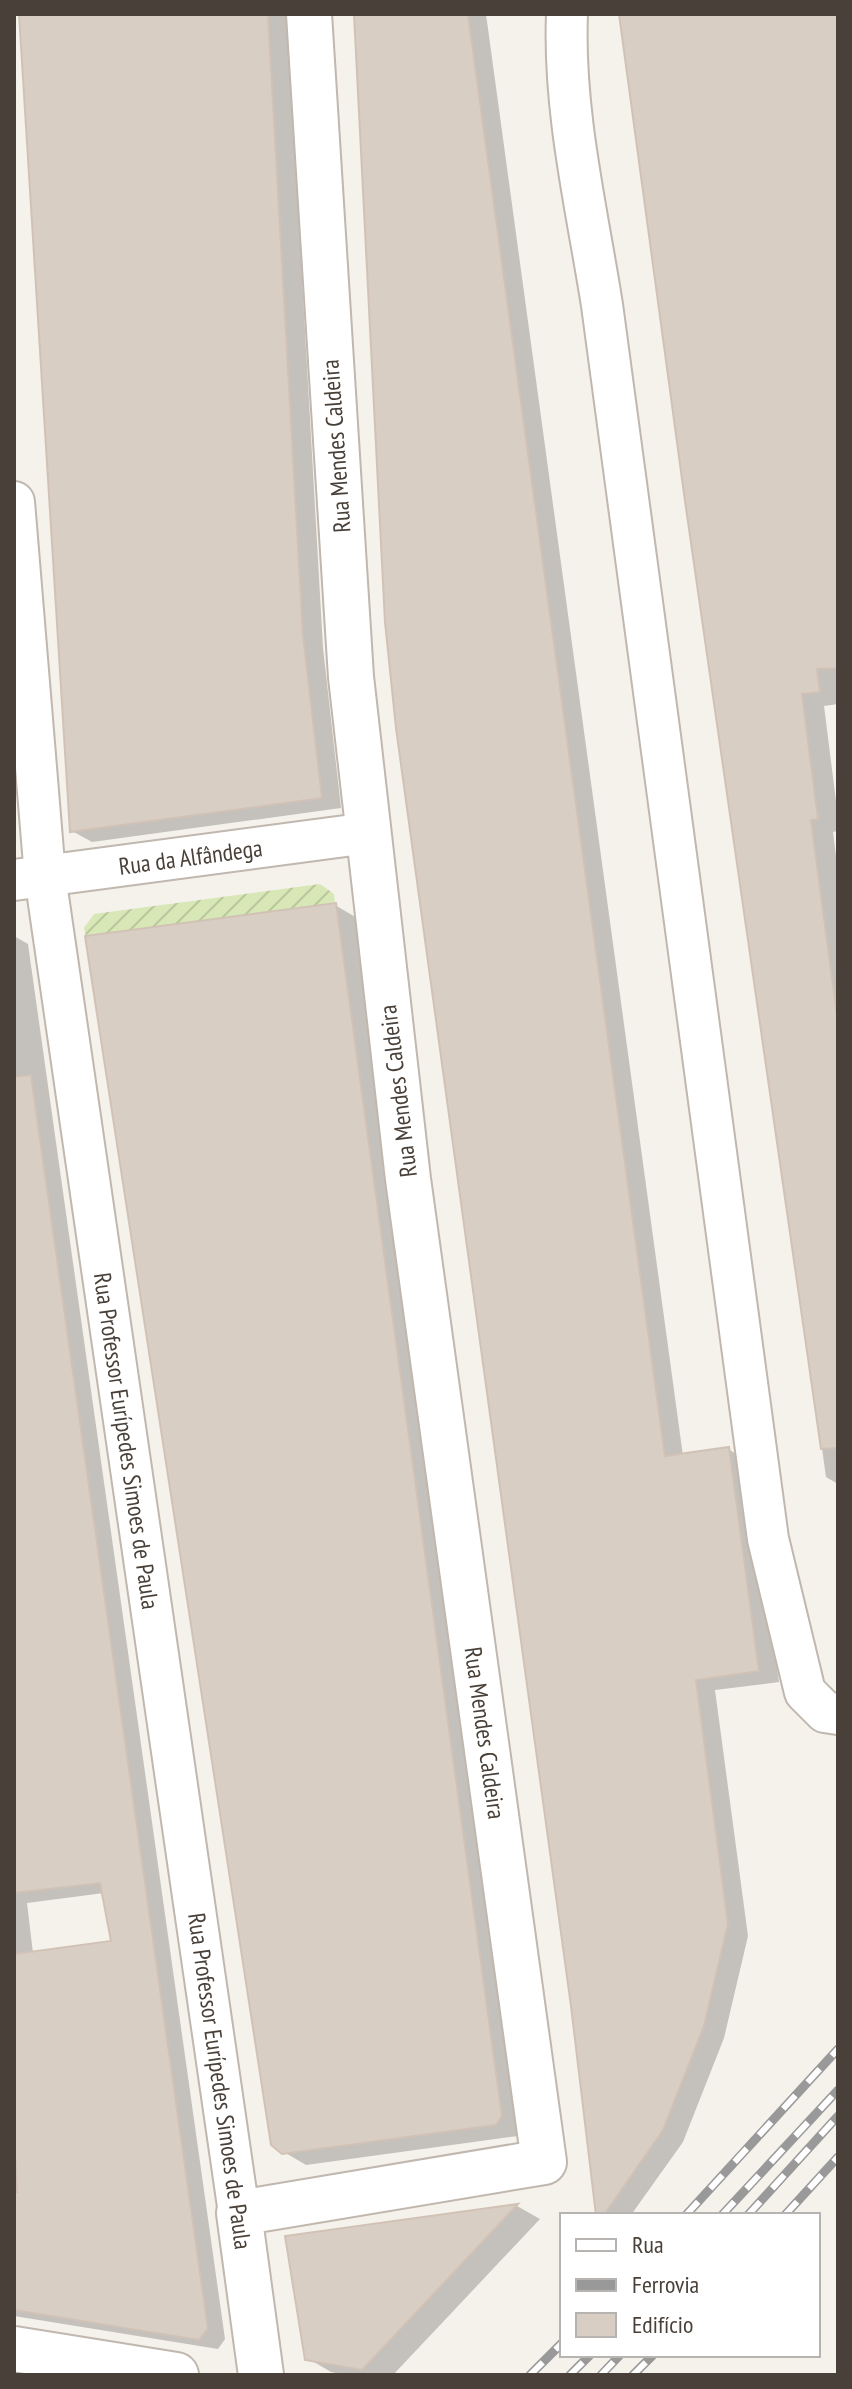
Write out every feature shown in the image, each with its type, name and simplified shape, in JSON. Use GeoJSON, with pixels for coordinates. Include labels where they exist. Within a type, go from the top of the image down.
{"type":"FeatureCollection","features":[{"type":"Feature","properties":{"kind":"street","name":"Rua Mendes Caldeira"},"geometry":{"type":"LineString","coordinates":[[239,2213],[544,2162],[408,1179],[368,833],[351,677],[309,14]]}},
{"type":"Feature","properties":{"kind":"street"},"geometry":{"type":"LineString","coordinates":[[567,14],[566,44],[573,126],[606,337],[768,1539],[805,1692],[825,1712],[838,1714]]}},
{"type":"Feature","properties":{"kind":"street","name":"Rua Professor Eurípedes Simoes de Paula"},"geometry":{"type":"LineString","coordinates":[[14,502],[30,878],[239,2213],[261,2375]]}},
{"type":"Feature","properties":{"kind":"street","name":"Rua da Alfândega"},"geometry":{"type":"LineString","coordinates":[[30,878],[368,833]]}},
{"type":"Feature","properties":{"kind":"street"},"geometry":{"type":"LineString","coordinates":[[14,2349],[176,2375]]}},
{"type":"Feature","properties":{"kind":"green space"},"geometry":{"type":"Polygon","coordinates":[[[320,884],[334,894],[335,903],[86,937],[84,928],[94,914],[320,884]]]}},
{"type":"Feature","properties":{"kind":"building"},"geometry":{"type":"Polygon","coordinates":[[[19,14],[268,14],[303,635],[322,798],[70,832],[19,14]]]}},
{"type":"Feature","properties":{"kind":"building"},"geometry":{"type":"Polygon","coordinates":[[[354,14],[468,14],[665,1456],[729,1447],[759,1671],[696,1680],[728,1924],[704,2026],[663,2130],[605,2213],[596,2213],[571,2006],[396,728],[385,622],[354,14]]]}},
{"type":"Feature","properties":{"kind":"building"},"geometry":{"type":"Polygon","coordinates":[[[619,14],[838,14],[838,668],[817,669],[820,692],[802,694],[818,819],[811,820],[838,1023],[838,1448],[821,1449],[685,501],[619,14]]]}},
{"type":"Feature","properties":{"kind":"building"},"geometry":{"type":"Polygon","coordinates":[[[336,903],[502,2116],[496,2125],[282,2154],[271,2145],[85,936],[336,903]]]}},
{"type":"Feature","properties":{"kind":"building"},"geometry":{"type":"Polygon","coordinates":[[[31,1075],[208,2329],[199,2340],[14,2310],[14,2192],[17,2192],[14,1954],[111,1941],[100,1883],[14,1893],[14,1077],[31,1075]]]}},
{"type":"Feature","properties":{"kind":"building"},"geometry":{"type":"Polygon","coordinates":[[[518,2204],[362,2370],[305,2360],[285,2236],[518,2204]]]}},
{"type":"Feature","properties":{"kind":"railway"},"geometry":{"type":"LineString","coordinates":[[688,2213],[838,2049]]}},
{"type":"Feature","properties":{"kind":"railway"},"geometry":{"type":"LineString","coordinates":[[724,2213],[838,2090]]}},
{"type":"Feature","properties":{"kind":"railway"},"geometry":{"type":"LineString","coordinates":[[750,2213],[838,2116]]}},
{"type":"Feature","properties":{"kind":"railway"},"geometry":{"type":"LineString","coordinates":[[787,2213],[838,2157]]}},
{"type":"Feature","properties":{"kind":"railway"},"geometry":{"type":"LineString","coordinates":[[530,2375],[560,2345]]}},
{"type":"Feature","properties":{"kind":"railway"},"geometry":{"type":"LineString","coordinates":[[570,2375],[588,2357]]}},
{"type":"Feature","properties":{"kind":"railway"},"geometry":{"type":"LineString","coordinates":[[601,2375],[618,2357]]}},
{"type":"Feature","properties":{"kind":"railway"},"geometry":{"type":"LineString","coordinates":[[633,2375],[651,2357]]}}]}
